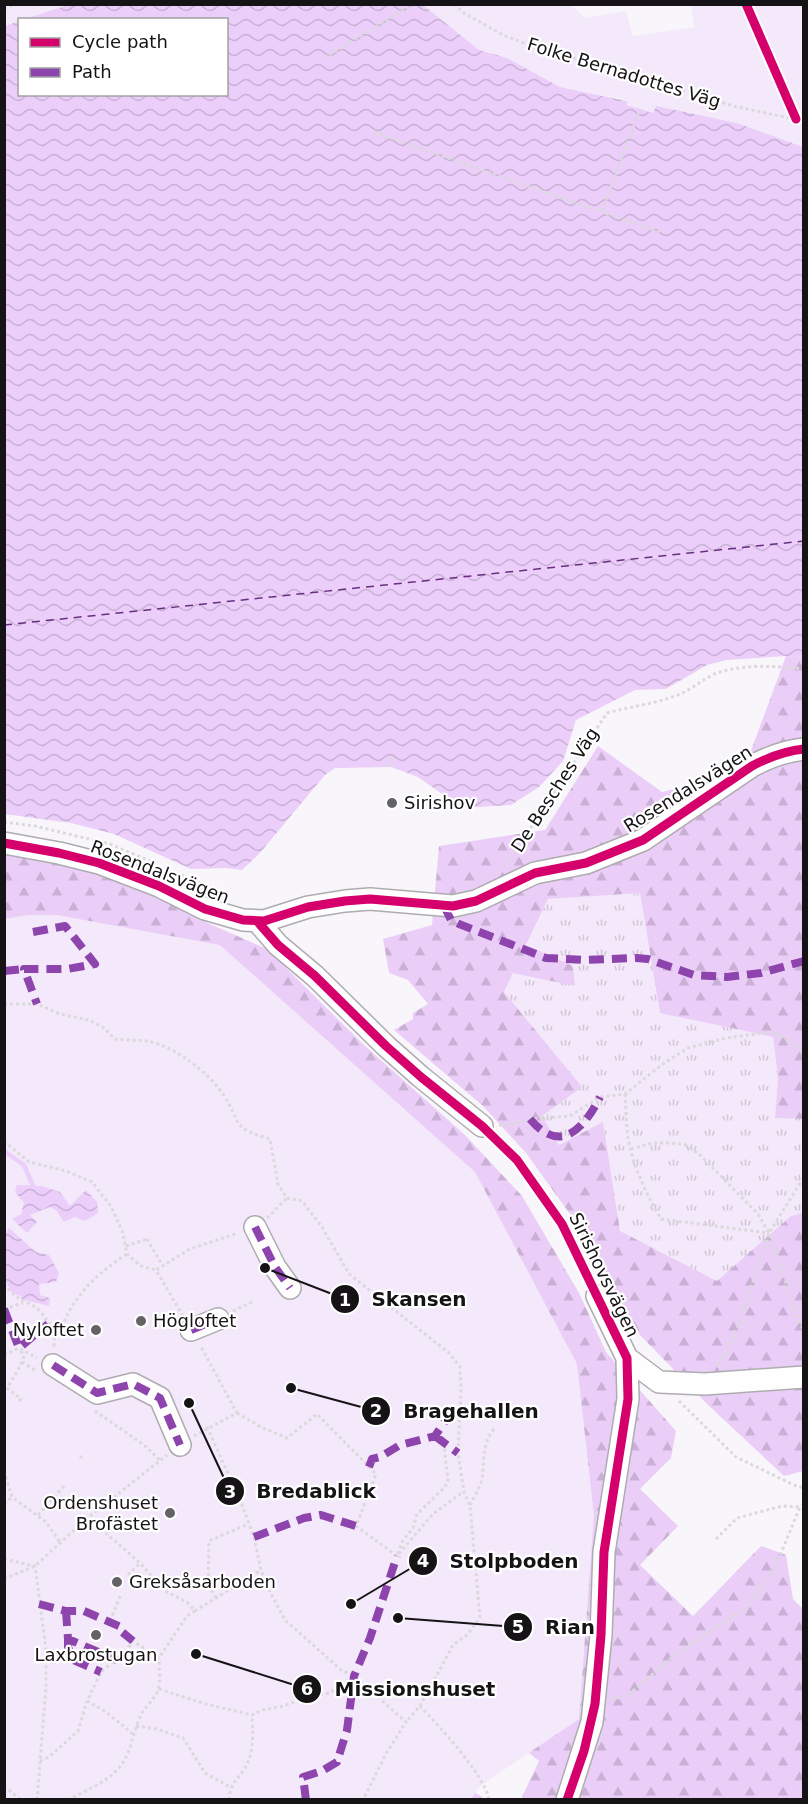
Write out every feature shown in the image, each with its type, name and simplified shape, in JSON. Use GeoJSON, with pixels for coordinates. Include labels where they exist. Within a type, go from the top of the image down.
{"type":"FeatureCollection","features":[{"type":"Feature","properties":{"kind":"street","name":"Rosendalsvägen"},"geometry":{"type":"LineString","coordinates":[[4,843],[99,863],[130,874],[217,914],[257,921],[279,918],[308,907],[370,899],[453,906],[472,903],[535,873],[586,862],[634,844],[752,766],[788,750],[804,749]]}},
{"type":"Feature","properties":{"kind":"street"},"geometry":{"type":"LineString","coordinates":[[257,921],[278,945],[315,976],[420,1077],[482,1126]]}},
{"type":"Feature","properties":{"kind":"street"},"geometry":{"type":"LineString","coordinates":[[255,1227],[275,1267],[290,1288]]}},
{"type":"Feature","properties":{"kind":"street","name":"Sirishovsvägen"},"geometry":{"type":"LineString","coordinates":[[567,1800],[584,1750],[595,1704],[601,1635],[604,1552],[628,1399],[627,1358],[597,1296]]}},
{"type":"Feature","properties":{"kind":"street"},"geometry":{"type":"LineString","coordinates":[[192,1330],[218,1318]]}},
{"type":"Feature","properties":{"kind":"street"},"geometry":{"type":"LineString","coordinates":[[627,1358],[659,1383],[705,1384],[804,1377]]}},
{"type":"Feature","properties":{"kind":"street"},"geometry":{"type":"LineString","coordinates":[[53,1365],[96,1393],[133,1384],[160,1398],[180,1445]]}},
{"type":"Feature","properties":{"kind":"path"},"geometry":{"type":"LineString","coordinates":[[4,8],[16,4]]}},
{"type":"Feature","properties":{"kind":"path"},"geometry":{"type":"LineString","coordinates":[[324,58],[414,4]]}},
{"type":"Feature","properties":{"kind":"path"},"geometry":{"type":"LineString","coordinates":[[602,212],[640,109]]}},
{"type":"Feature","properties":{"kind":"path"},"geometry":{"type":"LineString","coordinates":[[792,109],[800,120]]}},
{"type":"Feature","properties":{"kind":"path"},"geometry":{"type":"LineString","coordinates":[[374,132],[662,233]]}},
{"type":"Feature","properties":{"kind":"path"},"geometry":{"type":"LineString","coordinates":[[390,757],[391,767]]}},
{"type":"Feature","properties":{"kind":"path"},"geometry":{"type":"LineString","coordinates":[[4,822],[35,826],[110,844]]}},
{"type":"Feature","properties":{"kind":"path"},"geometry":{"type":"LineString","coordinates":[[4,1004],[37,1004],[60,1014],[89,1020],[104,1028],[115,1039],[149,1042],[168,1048],[203,1071],[223,1094],[238,1125],[250,1133],[270,1139],[278,1184],[287,1198],[302,1201],[322,1227],[349,1274],[449,1353],[460,1366],[458,1453],[464,1492],[470,1505],[480,1618],[467,1635],[453,1645],[442,1662],[420,1706],[406,1722],[387,1752],[363,1800]]}},
{"type":"Feature","properties":{"kind":"path"},"geometry":{"type":"LineString","coordinates":[[482,1126],[510,1125],[530,1119],[570,1116],[600,1097],[625,1094],[664,1063],[688,1048],[726,1038],[771,1032],[785,1037],[804,1053]]}},
{"type":"Feature","properties":{"kind":"path"},"geometry":{"type":"LineString","coordinates":[[625,1094],[627,1132],[635,1166],[649,1200],[661,1219],[769,1233]]}},
{"type":"Feature","properties":{"kind":"path"},"geometry":{"type":"LineString","coordinates":[[4,1141],[29,1162],[66,1171],[92,1182],[110,1205],[122,1230],[128,1254],[141,1266],[156,1270],[237,1413],[287,1438],[317,1414],[376,1474],[357,1526],[398,1556]]}},
{"type":"Feature","properties":{"kind":"path"},"geometry":{"type":"LineString","coordinates":[[631,1149],[652,1143],[686,1145],[699,1154],[758,1214],[769,1233],[799,1322],[804,1330]]}},
{"type":"Feature","properties":{"kind":"path"},"geometry":{"type":"LineString","coordinates":[[705,1384],[725,1353],[741,1319],[769,1233],[804,1177]]}},
{"type":"Feature","properties":{"kind":"path"},"geometry":{"type":"LineString","coordinates":[[156,1270],[190,1249],[255,1227],[287,1198]]}},
{"type":"Feature","properties":{"kind":"path"},"geometry":{"type":"LineString","coordinates":[[126,1246],[148,1238],[163,1266]]}},
{"type":"Feature","properties":{"kind":"path"},"geometry":{"type":"LineString","coordinates":[[4,1284],[12,1295],[39,1310],[48,1324],[55,1327],[63,1325],[69,1308],[93,1281],[113,1263],[128,1254]]}},
{"type":"Feature","properties":{"kind":"path"},"geometry":{"type":"LineString","coordinates":[[4,1309],[25,1302]]}},
{"type":"Feature","properties":{"kind":"path"},"geometry":{"type":"LineString","coordinates":[[19,1348],[53,1365],[55,1327]]}},
{"type":"Feature","properties":{"kind":"path"},"geometry":{"type":"LineString","coordinates":[[4,1355],[19,1348]]}},
{"type":"Feature","properties":{"kind":"path"},"geometry":{"type":"LineString","coordinates":[[19,1348],[24,1356],[7,1388],[21,1399],[19,1401]]}},
{"type":"Feature","properties":{"kind":"path"},"geometry":{"type":"LineString","coordinates":[[659,1383],[736,1457],[804,1488]]}},
{"type":"Feature","properties":{"kind":"path"},"geometry":{"type":"LineString","coordinates":[[4,1579],[35,1566],[85,1520],[180,1445],[207,1427],[237,1413]]}},
{"type":"Feature","properties":{"kind":"path"},"geometry":{"type":"LineString","coordinates":[[207,1427],[241,1502],[254,1537],[261,1570],[285,1620],[341,1670],[354,1676],[406,1722]]}},
{"type":"Feature","properties":{"kind":"path"},"geometry":{"type":"LineString","coordinates":[[398,1556],[402,1542],[413,1528],[417,1514],[445,1487],[448,1480],[440,1428]]}},
{"type":"Feature","properties":{"kind":"path"},"geometry":{"type":"LineString","coordinates":[[470,1505],[482,1481],[483,1449],[487,1437],[494,1429]]}},
{"type":"Feature","properties":{"kind":"path"},"geometry":{"type":"LineString","coordinates":[[4,1471],[12,1497],[46,1522],[60,1543]]}},
{"type":"Feature","properties":{"kind":"path"},"geometry":{"type":"LineString","coordinates":[[38,1515],[65,1485]]}},
{"type":"Feature","properties":{"kind":"path"},"geometry":{"type":"LineString","coordinates":[[398,1556],[433,1514],[464,1492]]}},
{"type":"Feature","properties":{"kind":"path"},"geometry":{"type":"LineString","coordinates":[[4,1504],[12,1497]]}},
{"type":"Feature","properties":{"kind":"path"},"geometry":{"type":"LineString","coordinates":[[595,1704],[628,1695],[681,1650],[743,1610],[772,1575],[802,1506],[782,1506],[737,1518],[716,1539]]}},
{"type":"Feature","properties":{"kind":"path"},"geometry":{"type":"LineString","coordinates":[[85,1520],[107,1534],[140,1563],[165,1591],[187,1602],[195,1611]]}},
{"type":"Feature","properties":{"kind":"path"},"geometry":{"type":"LineString","coordinates":[[216,1598],[208,1584],[208,1541],[248,1524]]}},
{"type":"Feature","properties":{"kind":"path"},"geometry":{"type":"LineString","coordinates":[[4,1559],[35,1566]]}},
{"type":"Feature","properties":{"kind":"path"},"geometry":{"type":"LineString","coordinates":[[128,1575],[140,1563]]}},
{"type":"Feature","properties":{"kind":"path"},"geometry":{"type":"LineString","coordinates":[[35,1566],[46,1649],[46,1687],[37,1800]]}},
{"type":"Feature","properties":{"kind":"path"},"geometry":{"type":"LineString","coordinates":[[68,1800],[108,1779],[119,1769],[131,1746],[136,1725],[143,1711],[159,1689],[159,1658],[187,1616],[261,1570]]}},
{"type":"Feature","properties":{"kind":"path"},"geometry":{"type":"LineString","coordinates":[[110,1621],[121,1594]]}},
{"type":"Feature","properties":{"kind":"path"},"geometry":{"type":"LineString","coordinates":[[40,1761],[49,1757],[78,1731],[87,1701],[101,1672],[124,1653],[133,1641],[159,1658]]}},
{"type":"Feature","properties":{"kind":"path"},"geometry":{"type":"LineString","coordinates":[[159,1689],[206,1704],[252,1714],[284,1706],[307,1696],[330,1693],[354,1676]]}},
{"type":"Feature","properties":{"kind":"path"},"geometry":{"type":"LineString","coordinates":[[87,1701],[106,1712],[133,1734]]}},
{"type":"Feature","properties":{"kind":"path"},"geometry":{"type":"LineString","coordinates":[[420,1706],[471,1767],[488,1792],[489,1800]]}},
{"type":"Feature","properties":{"kind":"path"},"geometry":{"type":"LineString","coordinates":[[229,1800],[230,1787],[249,1761],[253,1732],[252,1714]]}},
{"type":"Feature","properties":{"kind":"path"},"geometry":{"type":"LineString","coordinates":[[136,1725],[183,1738],[205,1773],[230,1787]]}},
{"type":"Feature","properties":{"kind":"path"},"geometry":{"type":"LineString","coordinates":[[4,1786],[21,1800]]}},
{"type":"Feature","properties":{"kind":"green space"},"geometry":{"type":"Polygon","coordinates":[[[4,5],[71,5],[28,18],[18,18],[18,21],[5,26],[4,5]]]}},
{"type":"Feature","properties":{"kind":"green space"},"geometry":{"type":"Polygon","coordinates":[[[423,5],[571,5],[585,18],[626,11],[633,36],[694,27],[691,5],[803,5],[803,147],[737,123],[656,106],[653,113],[626,104],[627,100],[560,87],[507,58],[479,50],[423,5]]]}},
{"type":"Feature","properties":{"kind":"green space"},"geometry":{"type":"Polygon","coordinates":[[[786,656],[803,658],[803,1119],[775,1118],[778,1078],[773,1037],[660,1013],[640,893],[548,899],[526,945],[573,966],[575,986],[513,973],[504,992],[582,1087],[542,1116],[559,1145],[603,1122],[620,1231],[717,1281],[791,1216],[803,1213],[803,1471],[784,1476],[707,1404],[640,1335],[570,1214],[526,1153],[483,1106],[394,1030],[413,1019],[413,1013],[428,1004],[408,980],[389,973],[383,939],[432,925],[439,846],[545,830],[598,746],[662,792],[742,775],[786,656]]]}},
{"type":"Feature","properties":{"kind":"green space"},"geometry":{"type":"Polygon","coordinates":[[[5,852],[24,853],[127,879],[212,925],[267,949],[364,1045],[465,1135],[522,1196],[579,1293],[606,1352],[676,1431],[671,1458],[640,1489],[678,1526],[640,1565],[693,1616],[761,1546],[786,1555],[793,1599],[803,1609],[803,1799],[521,1799],[539,1761],[507,1735],[456,1780],[485,1799],[5,1799],[5,852]]]}},
{"type":"Feature","properties":{"kind":"green space"},"geometry":{"type":"Polygon","coordinates":[[[640,893],[660,1013],[773,1037],[778,1078],[775,1118],[803,1119],[803,1213],[791,1217],[717,1281],[620,1231],[603,1123],[559,1145],[541,1116],[581,1087],[504,992],[513,973],[575,985],[573,966],[526,946],[548,899],[640,893]]]}},
{"type":"Feature","properties":{"kind":"green space"},"geometry":{"type":"Polygon","coordinates":[[[28,915],[57,915],[220,945],[475,1172],[577,1364],[594,1515],[579,1719],[480,1786],[471,1799],[5,1799],[4,919],[28,915]]]}},
{"type":"Feature","properties":{"kind":"water"},"geometry":{"type":"Polygon","coordinates":[[[71,4],[423,5],[479,50],[507,58],[560,87],[627,101],[627,105],[653,113],[656,106],[737,123],[803,147],[803,658],[786,656],[726,660],[707,665],[666,689],[635,690],[576,720],[563,761],[539,787],[511,805],[459,806],[418,777],[391,767],[335,768],[325,775],[259,854],[242,870],[191,869],[114,834],[71,823],[5,814],[5,26],[18,21],[18,96],[228,96],[228,18],[28,18],[71,4]]]}},
{"type":"Feature","properties":{"kind":"water"},"geometry":{"type":"Polygon","coordinates":[[[17,1185],[42,1186],[60,1192],[70,1206],[86,1190],[97,1202],[98,1213],[85,1221],[75,1217],[64,1222],[56,1210],[50,1207],[30,1215],[37,1222],[27,1233],[12,1219],[21,1214],[24,1203],[15,1192],[17,1185]]]}},
{"type":"Feature","properties":{"kind":"water"},"geometry":{"type":"Polygon","coordinates":[[[9,1228],[36,1252],[49,1255],[59,1273],[56,1282],[39,1284],[40,1295],[50,1298],[49,1306],[21,1299],[21,1296],[12,1293],[5,1280],[5,1235],[9,1228]]]}},
{"type":"Feature","properties":{"kind":"waterway"},"geometry":{"type":"LineString","coordinates":[[4,1151],[24,1165],[33,1186]]}},
{"type":"Feature","properties":{"kind":"ferry route"},"geometry":{"type":"LineString","coordinates":[[4,625],[804,541]]}},
{"type":"Feature","properties":{"kind":"marked path"},"geometry":{"type":"LineString","coordinates":[[444,906],[451,920],[546,958],[648,959],[694,975],[727,977],[761,973],[804,961]]}},
{"type":"Feature","properties":{"kind":"marked path"},"geometry":{"type":"LineString","coordinates":[[33,932],[65,926],[95,964],[67,969],[24,969],[37,1004]]}},
{"type":"Feature","properties":{"kind":"marked path"},"geometry":{"type":"LineString","coordinates":[[4,971],[24,969]]}},
{"type":"Feature","properties":{"kind":"marked path"},"geometry":{"type":"LineString","coordinates":[[530,1119],[541,1130],[551,1135],[570,1134],[587,1119],[600,1097]]}},
{"type":"Feature","properties":{"kind":"marked path"},"geometry":{"type":"LineString","coordinates":[[255,1227],[275,1267],[290,1288]]}},
{"type":"Feature","properties":{"kind":"marked path"},"geometry":{"type":"LineString","coordinates":[[4,1309],[19,1348],[48,1324]]}},
{"type":"Feature","properties":{"kind":"marked path"},"geometry":{"type":"LineString","coordinates":[[191,1330],[218,1319]]}},
{"type":"Feature","properties":{"kind":"marked path"},"geometry":{"type":"LineString","coordinates":[[53,1365],[97,1393],[133,1384],[160,1398],[180,1445]]}},
{"type":"Feature","properties":{"kind":"marked path"},"geometry":{"type":"LineString","coordinates":[[369,1467],[372,1459],[400,1445],[435,1436],[450,1414],[460,1408]]}},
{"type":"Feature","properties":{"kind":"marked path"},"geometry":{"type":"LineString","coordinates":[[435,1436],[458,1453]]}},
{"type":"Feature","properties":{"kind":"marked path"},"geometry":{"type":"LineString","coordinates":[[254,1537],[304,1518],[321,1515],[356,1526]]}},
{"type":"Feature","properties":{"kind":"marked path"},"geometry":{"type":"LineString","coordinates":[[306,1800],[303,1777],[322,1771],[337,1762],[347,1730],[354,1676],[370,1638],[397,1556]]}},
{"type":"Feature","properties":{"kind":"marked path"},"geometry":{"type":"LineString","coordinates":[[39,1604],[66,1611],[84,1611],[121,1627],[122,1632],[133,1641]]}},
{"type":"Feature","properties":{"kind":"marked path"},"geometry":{"type":"LineString","coordinates":[[66,1611],[68,1639],[117,1660]]}},
{"type":"Feature","properties":{"kind":"marked path"},"geometry":{"type":"LineString","coordinates":[[68,1639],[68,1647],[73,1660],[101,1672]]}},
{"type":"Feature","properties":{"kind":"cycle path"},"geometry":{"type":"LineString","coordinates":[[746,4],[796,119]]}},
{"type":"Feature","properties":{"kind":"cycle path"},"geometry":{"type":"LineString","coordinates":[[4,843],[99,863],[159,886],[205,909],[243,920],[264,921],[308,907],[370,899],[453,906],[476,901],[535,873],[586,863],[643,840],[752,766],[777,755],[804,749]]}},
{"type":"Feature","properties":{"kind":"cycle path"},"geometry":{"type":"LineString","coordinates":[[257,921],[278,945],[315,976],[386,1046],[482,1126],[517,1160],[562,1224],[627,1358],[628,1399],[604,1552],[601,1635],[595,1704],[584,1751],[567,1800]]}},
{"type":"Feature","properties":{"kind":"place","name":"Sirishov"},"geometry":{"type":"Point","coordinates":[392,803]}},
{"type":"Feature","properties":{"kind":"place","name":"Skansen"},"geometry":{"type":"Point","coordinates":[265,1268]}},
{"type":"Feature","properties":{"kind":"place","name":"Högloftet"},"geometry":{"type":"Point","coordinates":[141,1321]}},
{"type":"Feature","properties":{"kind":"place","name":"Nyloftet"},"geometry":{"type":"Point","coordinates":[96,1330]}},
{"type":"Feature","properties":{"kind":"place","name":"Bragehallen"},"geometry":{"type":"Point","coordinates":[291,1388]}},
{"type":"Feature","properties":{"kind":"place","name":"Bredablick"},"geometry":{"type":"Point","coordinates":[189,1403]}},
{"type":"Feature","properties":{"kind":"place","name":"Ordenshuset Brofästet"},"geometry":{"type":"Point","coordinates":[170,1513]}},
{"type":"Feature","properties":{"kind":"place","name":"Greksåsarboden"},"geometry":{"type":"Point","coordinates":[117,1582]}},
{"type":"Feature","properties":{"kind":"place","name":"Stolpboden"},"geometry":{"type":"Point","coordinates":[351,1604]}},
{"type":"Feature","properties":{"kind":"place","name":"Rian"},"geometry":{"type":"Point","coordinates":[398,1618]}},
{"type":"Feature","properties":{"kind":"place","name":"Laxbrostugan"},"geometry":{"type":"Point","coordinates":[96,1635]}},
{"type":"Feature","properties":{"kind":"place","name":"Missionshuset"},"geometry":{"type":"Point","coordinates":[196,1654]}}]}
